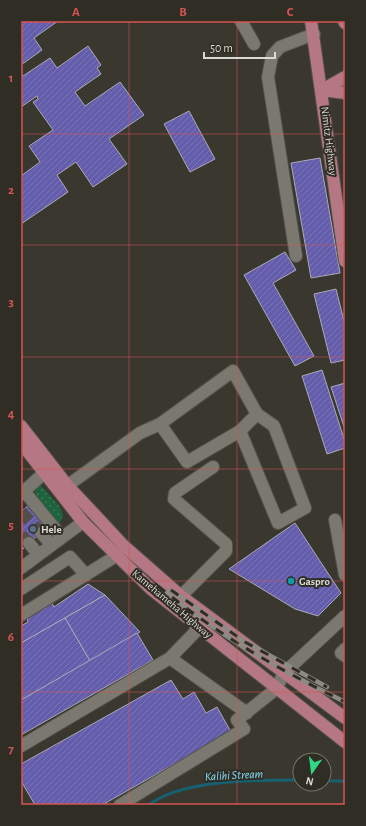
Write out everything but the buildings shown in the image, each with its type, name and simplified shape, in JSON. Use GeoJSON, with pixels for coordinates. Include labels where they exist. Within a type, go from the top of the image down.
{"type":"FeatureCollection","features":[{"type":"Feature","properties":{"kind":"main road","name":"Nimitz Highway"},"geometry":{"type":"LineString","coordinates":[[311,21],[322,90],[345,261]]}},
{"type":"Feature","properties":{"kind":"main road"},"geometry":{"type":"LineString","coordinates":[[322,90],[345,77]]}},
{"type":"Feature","properties":{"kind":"main road"},"geometry":{"type":"LineString","coordinates":[[322,90],[345,93]]}},
{"type":"Feature","properties":{"kind":"main road","name":"Kamehameha Highway"},"geometry":{"type":"LineString","coordinates":[[21,426],[83,522],[116,556],[151,589],[345,742]]}},
{"type":"Feature","properties":{"kind":"main road","name":"Kamehameha Highway"},"geometry":{"type":"LineString","coordinates":[[21,443],[44,473],[181,596],[345,718]]}},
{"type":"Feature","properties":{"kind":"street"},"geometry":{"type":"LineString","coordinates":[[241,21],[254,44]]}},
{"type":"Feature","properties":{"kind":"street"},"geometry":{"type":"LineString","coordinates":[[296,256],[268,77],[272,56],[280,47],[314,34]]}},
{"type":"Feature","properties":{"kind":"street"},"geometry":{"type":"LineString","coordinates":[[63,489],[140,433],[160,424],[233,371],[257,414],[274,426],[305,508],[278,523],[240,431]]}},
{"type":"Feature","properties":{"kind":"street"},"geometry":{"type":"LineString","coordinates":[[160,424],[187,462],[240,431],[257,414]]}},
{"type":"Feature","properties":{"kind":"street"},"geometry":{"type":"LineString","coordinates":[[181,596],[226,551],[226,544],[174,500],[175,494],[213,467]]}},
{"type":"Feature","properties":{"kind":"street"},"geometry":{"type":"LineString","coordinates":[[44,473],[23,493],[61,536]]}},
{"type":"Feature","properties":{"kind":"street"},"geometry":{"type":"LineString","coordinates":[[335,520],[345,575]]}},
{"type":"Feature","properties":{"kind":"street"},"geometry":{"type":"LineString","coordinates":[[22,566],[61,536],[83,522]]}},
{"type":"Feature","properties":{"kind":"street"},"geometry":{"type":"LineString","coordinates":[[41,533],[51,544]]}},
{"type":"Feature","properties":{"kind":"street"},"geometry":{"type":"LineString","coordinates":[[29,543],[38,554]]}},
{"type":"Feature","properties":{"kind":"street"},"geometry":{"type":"LineString","coordinates":[[22,612],[116,556]]}},
{"type":"Feature","properties":{"kind":"street"},"geometry":{"type":"LineString","coordinates":[[21,589],[70,557],[86,575]]}},
{"type":"Feature","properties":{"kind":"street"},"geometry":{"type":"LineString","coordinates":[[120,805],[244,730],[237,720],[276,689],[284,673],[345,616]]}},
{"type":"Feature","properties":{"kind":"street"},"geometry":{"type":"LineString","coordinates":[[21,746],[170,658],[200,627]]}},
{"type":"Feature","properties":{"kind":"street"},"geometry":{"type":"LineString","coordinates":[[345,649],[341,653],[345,656]]}},
{"type":"Feature","properties":{"kind":"street"},"geometry":{"type":"LineString","coordinates":[[170,658],[247,713]]}},
{"type":"Feature","properties":{"kind":"green space"},"geometry":{"type":"Polygon","coordinates":[[[39,483],[60,507],[63,515],[60,524],[34,495],[39,483]]]}},
{"type":"Feature","properties":{"kind":"waterway","name":"Kalihi Stream"},"geometry":{"type":"LineString","coordinates":[[149,805],[163,796],[200,786],[243,781],[292,780]]}},
{"type":"Feature","properties":{"kind":"waterway","name":"Kalihi Stream"},"geometry":{"type":"LineString","coordinates":[[332,781],[345,781]]}},
{"type":"Feature","properties":{"kind":"tunnel"},"geometry":{"type":"LineString","coordinates":[[21,512],[41,533]]}},
{"type":"Feature","properties":{"kind":"tunnel"},"geometry":{"type":"LineString","coordinates":[[21,535],[29,543]]}},
{"type":"Feature","properties":{"kind":"railway"},"geometry":{"type":"LineString","coordinates":[[158,586],[180,604],[248,650],[345,702]]}},
{"type":"Feature","properties":{"kind":"railway"},"geometry":{"type":"LineString","coordinates":[[171,590],[245,642],[327,687]]}},
{"type":"Feature","properties":{"kind":"place","name":"Hele"},"geometry":{"type":"Point","coordinates":[33,529]}},
{"type":"Feature","properties":{"kind":"place","name":"Gaspro"},"geometry":{"type":"Point","coordinates":[291,581]}}]}
